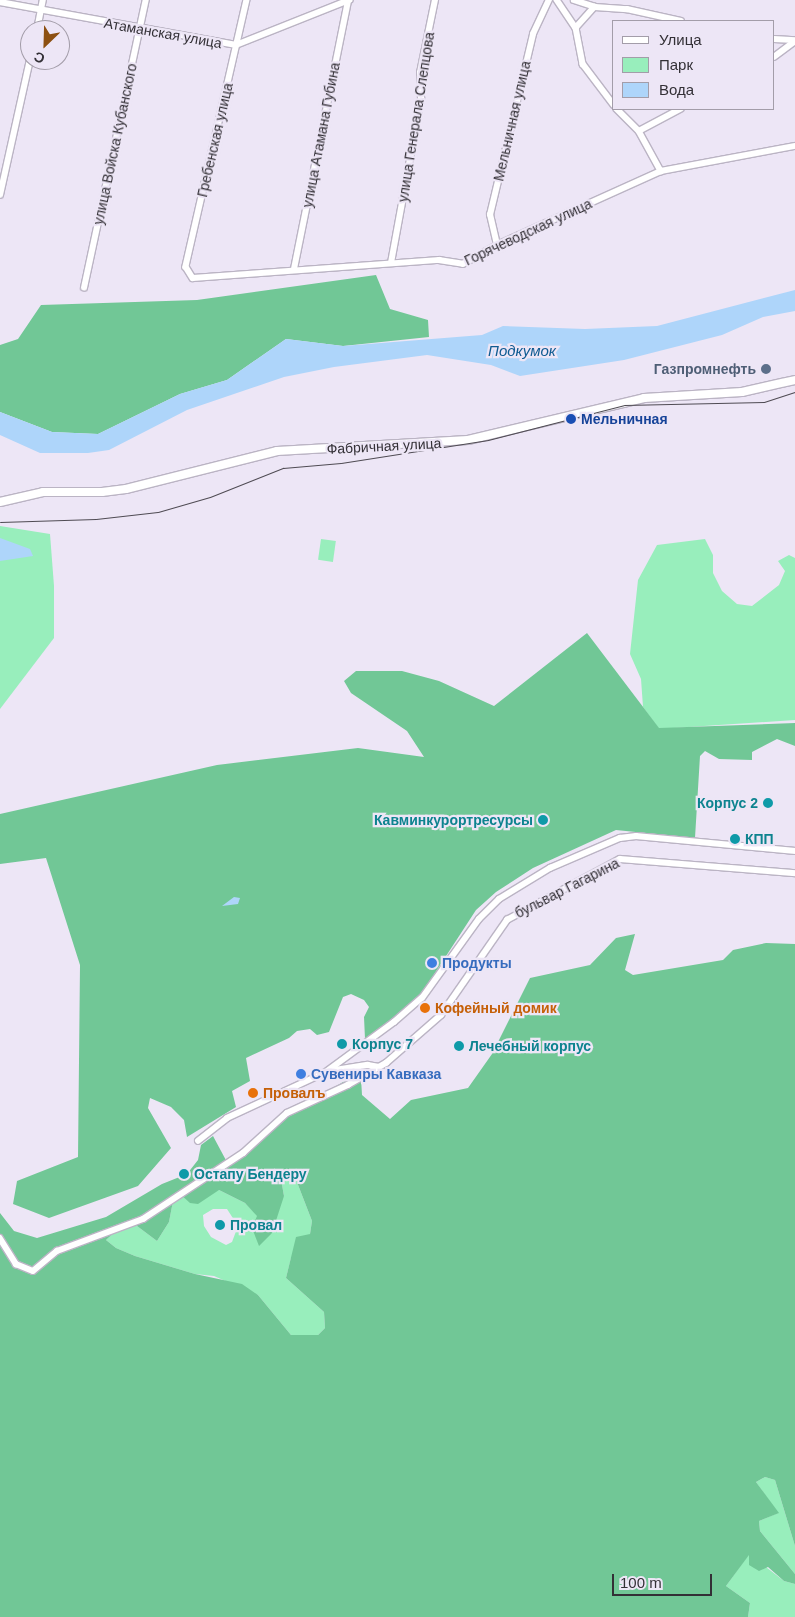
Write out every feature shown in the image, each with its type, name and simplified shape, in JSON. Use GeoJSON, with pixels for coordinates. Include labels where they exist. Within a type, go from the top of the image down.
{"type":"FeatureCollection","features":[{"type":"Feature","properties":{"kind":"main road","name":"Фабричная улица"},"geometry":{"type":"LineString","coordinates":[[0,502],[43,492],[102,492],[126,489],[277,451],[442,443],[501,434],[644,398],[742,392],[795,380]]}},
{"type":"Feature","properties":{"kind":"street"},"geometry":{"type":"LineString","coordinates":[[39,20],[43,0]]}},
{"type":"Feature","properties":{"kind":"street","name":"улица Войска Кубанского"},"geometry":{"type":"LineString","coordinates":[[84,288],[146,0]]}},
{"type":"Feature","properties":{"kind":"street","name":"Гребенская улица"},"geometry":{"type":"LineString","coordinates":[[193,278],[186,267],[247,0]]}},
{"type":"Feature","properties":{"kind":"street","name":"Атаманская улица"},"geometry":{"type":"LineString","coordinates":[[0,2],[139,30],[236,45],[348,0]]}},
{"type":"Feature","properties":{"kind":"street","name":"улица Атамана Губина"},"geometry":{"type":"LineString","coordinates":[[294,269],[348,0]]}},
{"type":"Feature","properties":{"kind":"street","name":"улица Генерала Слепцова"},"geometry":{"type":"LineString","coordinates":[[392,263],[422,99],[420,73],[435,0]]}},
{"type":"Feature","properties":{"kind":"street","name":"Мельничная улица"},"geometry":{"type":"LineString","coordinates":[[497,245],[490,216],[532,34],[549,0]]}},
{"type":"Feature","properties":{"kind":"street"},"geometry":{"type":"LineString","coordinates":[[557,0],[576,28],[583,64],[612,102]]}},
{"type":"Feature","properties":{"kind":"street"},"geometry":{"type":"LineString","coordinates":[[574,0],[595,7],[627,9],[676,20]]}},
{"type":"Feature","properties":{"kind":"street"},"geometry":{"type":"LineString","coordinates":[[576,28],[595,7]]}},
{"type":"Feature","properties":{"kind":"street"},"geometry":{"type":"LineString","coordinates":[[775,39],[795,40]]}},
{"type":"Feature","properties":{"kind":"street"},"geometry":{"type":"LineString","coordinates":[[775,56],[795,40]]}},
{"type":"Feature","properties":{"kind":"street"},"geometry":{"type":"LineString","coordinates":[[0,195],[28,70]]}},
{"type":"Feature","properties":{"kind":"street"},"geometry":{"type":"LineString","coordinates":[[618,110],[639,131],[661,171]]}},
{"type":"Feature","properties":{"kind":"street"},"geometry":{"type":"LineString","coordinates":[[639,131],[678,110]]}},
{"type":"Feature","properties":{"kind":"street","name":"Горячеводская улица"},"geometry":{"type":"LineString","coordinates":[[193,278],[294,269],[439,260],[463,264],[497,245],[661,171],[795,146]]}},
{"type":"Feature","properties":{"kind":"street","name":"бульвар Гагарина"},"geometry":{"type":"LineString","coordinates":[[198,1141],[228,1118],[326,1072],[422,998],[479,919],[499,899],[550,868],[620,838],[636,836],[795,851]]}},
{"type":"Feature","properties":{"kind":"street","name":"бульвар Гагарина"},"geometry":{"type":"LineString","coordinates":[[0,1238],[16,1264],[33,1271],[57,1251],[143,1219],[243,1153],[287,1113],[379,1067],[441,1015],[507,920],[620,859],[795,873]]}},
{"type":"Feature","properties":{"kind":"street","name":"бульвар Гагарина"},"geometry":{"type":"LineString","coordinates":[[326,1072],[368,1065],[379,1067]]}},
{"type":"Feature","properties":{"kind":"green space"},"geometry":{"type":"Polygon","coordinates":[[[376,275],[390,309],[428,320],[429,337],[343,346],[286,339],[227,380],[180,394],[98,434],[52,432],[0,412],[0,345],[18,339],[41,305],[197,300],[376,275]]]}},
{"type":"Feature","properties":{"kind":"green space"},"geometry":{"type":"Polygon","coordinates":[[[0,526],[50,534],[54,586],[54,638],[0,709],[0,526]]]}},
{"type":"Feature","properties":{"kind":"green space"},"geometry":{"type":"Polygon","coordinates":[[[321,539],[336,541],[333,562],[318,560],[321,539]]]}},
{"type":"Feature","properties":{"kind":"green space"},"geometry":{"type":"Polygon","coordinates":[[[705,539],[713,555],[713,573],[722,591],[737,604],[752,606],[779,585],[785,571],[778,561],[789,555],[795,558],[795,720],[659,729],[643,707],[641,679],[630,654],[638,580],[657,545],[705,539]]]}},
{"type":"Feature","properties":{"kind":"green space"},"geometry":{"type":"Polygon","coordinates":[[[587,633],[659,728],[795,723],[795,746],[777,739],[752,752],[752,760],[719,759],[705,751],[700,756],[695,838],[616,830],[533,868],[496,892],[476,910],[422,993],[393,1018],[365,1039],[364,1017],[369,1007],[364,1000],[351,994],[343,997],[329,1032],[317,1035],[310,1029],[297,1031],[289,1038],[246,1058],[250,1081],[232,1091],[236,1107],[187,1137],[184,1120],[171,1107],[150,1098],[148,1108],[171,1148],[138,1186],[49,1218],[13,1204],[17,1181],[78,1157],[80,965],[46,858],[0,864],[0,814],[217,765],[358,748],[424,757],[407,731],[351,693],[344,681],[356,671],[402,671],[439,681],[494,706],[587,633]]]}},
{"type":"Feature","properties":{"kind":"green space"},"geometry":{"type":"Polygon","coordinates":[[[635,934],[625,970],[633,975],[723,960],[733,950],[766,943],[795,944],[795,1546],[775,1480],[765,1477],[756,1482],[779,1513],[759,1521],[760,1531],[795,1574],[795,1584],[784,1581],[768,1567],[759,1571],[749,1565],[749,1555],[726,1586],[750,1603],[748,1617],[0,1617],[0,1213],[14,1231],[37,1238],[106,1217],[162,1184],[187,1174],[198,1160],[201,1145],[213,1136],[228,1164],[251,1149],[287,1117],[343,1082],[361,1078],[362,1095],[390,1119],[411,1100],[468,1088],[492,1054],[530,978],[590,965],[616,938],[635,934]],[[295,1177],[281,1179],[284,1196],[272,1233],[259,1246],[252,1228],[257,1216],[245,1203],[219,1190],[198,1204],[190,1203],[179,1193],[174,1196],[169,1222],[157,1241],[133,1223],[118,1229],[106,1240],[116,1248],[135,1256],[195,1274],[242,1284],[258,1295],[291,1335],[318,1335],[325,1328],[324,1312],[286,1278],[296,1237],[310,1234],[312,1221],[295,1177]]]}},
{"type":"Feature","properties":{"kind":"green space"},"geometry":{"type":"Polygon","coordinates":[[[295,1177],[312,1221],[310,1234],[291,1258],[286,1278],[324,1312],[325,1328],[318,1335],[291,1335],[258,1295],[214,1276],[195,1274],[135,1256],[116,1248],[106,1240],[118,1229],[133,1223],[157,1241],[169,1222],[174,1196],[219,1190],[245,1203],[258,1216],[284,1196],[281,1179],[295,1177]],[[213,1209],[203,1215],[204,1226],[211,1237],[226,1245],[232,1242],[238,1226],[227,1209],[213,1209]]]}},
{"type":"Feature","properties":{"kind":"green space"},"geometry":{"type":"Polygon","coordinates":[[[765,1477],[775,1480],[795,1546],[795,1574],[760,1531],[759,1521],[778,1513],[756,1482],[765,1477]]]}},
{"type":"Feature","properties":{"kind":"green space"},"geometry":{"type":"Polygon","coordinates":[[[749,1554],[784,1581],[795,1584],[795,1617],[748,1617],[750,1603],[726,1586],[749,1554]]]}},
{"type":"Feature","properties":{"kind":"water","name":"Подкумок"},"geometry":{"type":"Polygon","coordinates":[[[795,290],[795,311],[763,317],[722,335],[624,360],[520,376],[491,365],[427,355],[334,367],[284,377],[187,410],[109,450],[88,453],[40,453],[0,435],[0,412],[52,432],[98,434],[180,394],[227,380],[286,339],[343,346],[482,335],[503,326],[585,329],[657,326],[795,290]]]}},
{"type":"Feature","properties":{"kind":"water"},"geometry":{"type":"Polygon","coordinates":[[[0,538],[30,549],[33,556],[0,561],[0,538]]]}},
{"type":"Feature","properties":{"kind":"water"},"geometry":{"type":"Polygon","coordinates":[[[234,897],[240,898],[238,904],[222,906],[234,897]]]}},
{"type":"Feature","properties":{"kind":"tram line"},"geometry":{"type":"LineString","coordinates":[[0,522],[96,519],[158,512],[210,497],[283,468],[341,463],[488,440],[624,405],[764,402],[795,392]]}},
{"type":"Feature","properties":{"kind":"place","name":"Газпромнефть"},"geometry":{"type":"Point","coordinates":[766,369]}},
{"type":"Feature","properties":{"kind":"place","name":"Мельничная"},"geometry":{"type":"Point","coordinates":[571,419]}},
{"type":"Feature","properties":{"kind":"place","name":"Корпус 2"},"geometry":{"type":"Point","coordinates":[768,803]}},
{"type":"Feature","properties":{"kind":"place","name":"Кавминкурортресурсы"},"geometry":{"type":"Point","coordinates":[543,820]}},
{"type":"Feature","properties":{"kind":"place","name":"КПП"},"geometry":{"type":"Point","coordinates":[735,839]}},
{"type":"Feature","properties":{"kind":"place","name":"Продукты"},"geometry":{"type":"Point","coordinates":[432,963]}},
{"type":"Feature","properties":{"kind":"place","name":"Кофейный домик"},"geometry":{"type":"Point","coordinates":[425,1008]}},
{"type":"Feature","properties":{"kind":"place","name":"Корпус 7"},"geometry":{"type":"Point","coordinates":[342,1044]}},
{"type":"Feature","properties":{"kind":"place","name":"Лечебный корпус"},"geometry":{"type":"Point","coordinates":[459,1046]}},
{"type":"Feature","properties":{"kind":"place","name":"Сувениры Кавказа"},"geometry":{"type":"Point","coordinates":[301,1074]}},
{"type":"Feature","properties":{"kind":"place","name":"Провалъ"},"geometry":{"type":"Point","coordinates":[253,1093]}},
{"type":"Feature","properties":{"kind":"place","name":"Остапу Бендеру"},"geometry":{"type":"Point","coordinates":[184,1174]}},
{"type":"Feature","properties":{"kind":"place","name":"Провал"},"geometry":{"type":"Point","coordinates":[220,1225]}}]}
